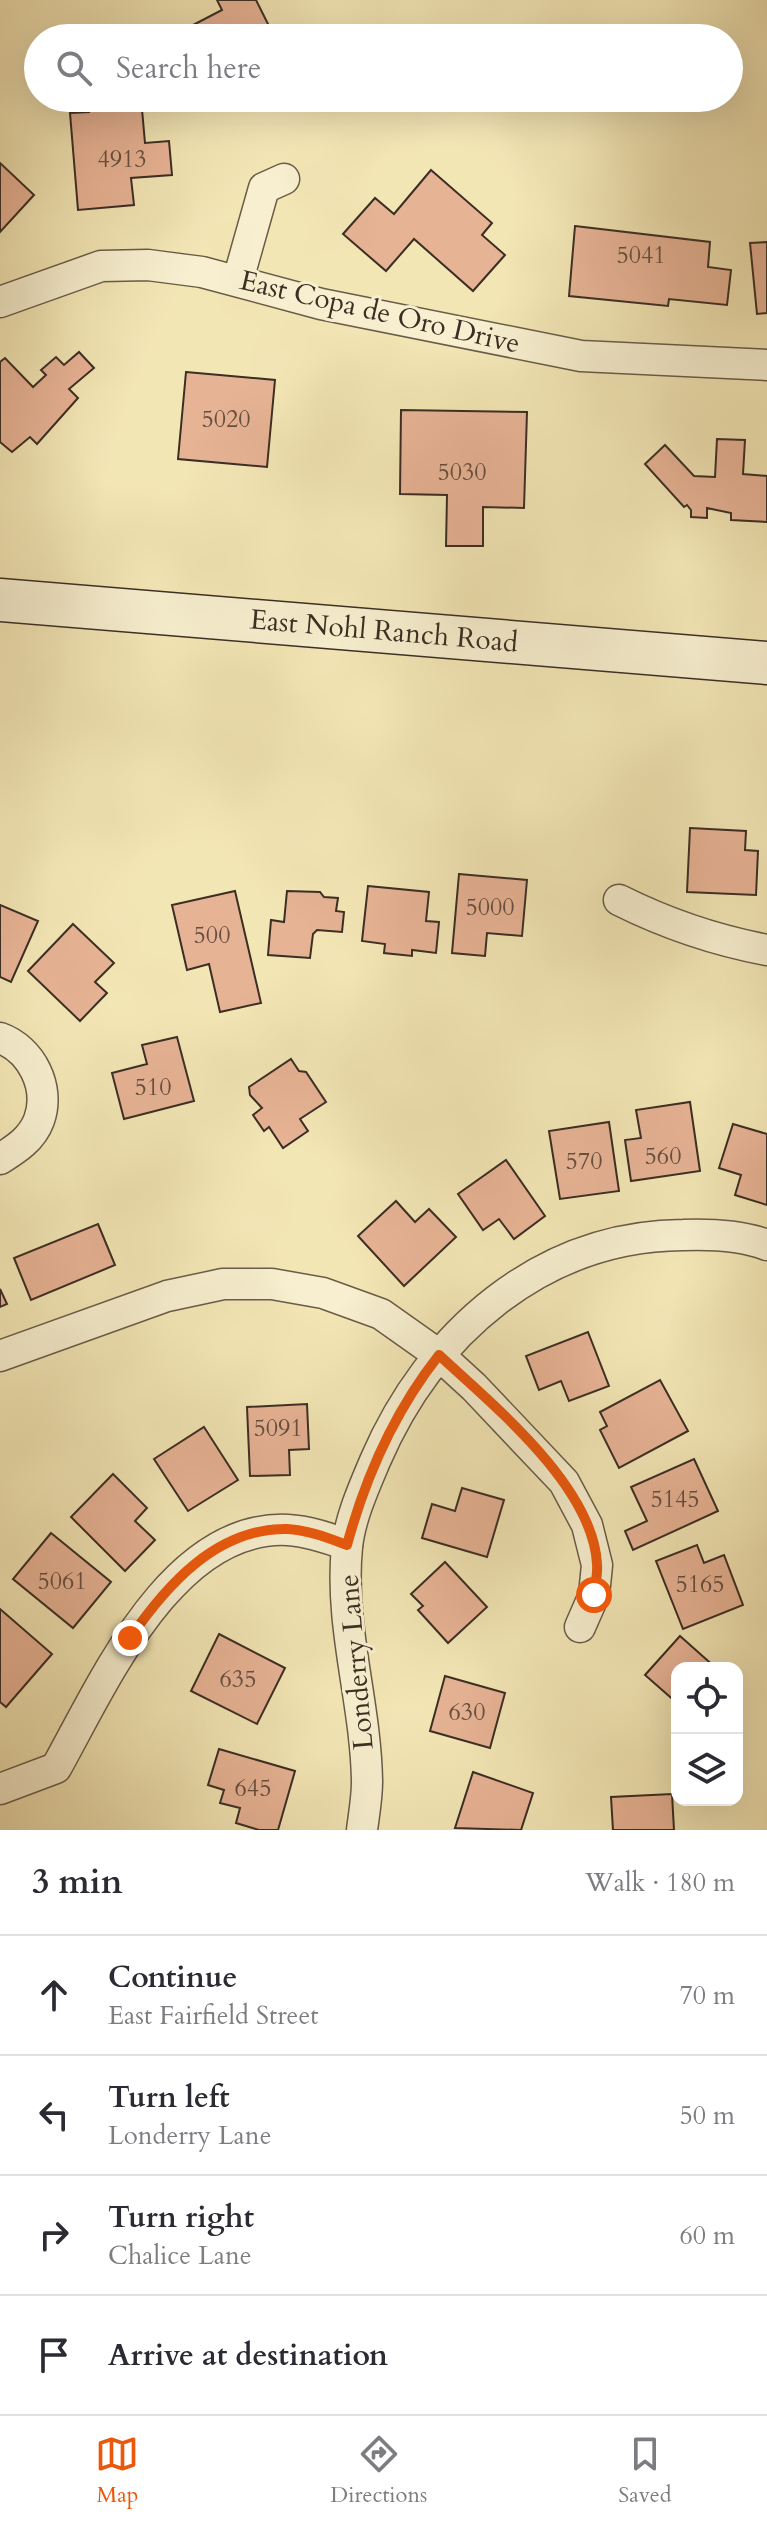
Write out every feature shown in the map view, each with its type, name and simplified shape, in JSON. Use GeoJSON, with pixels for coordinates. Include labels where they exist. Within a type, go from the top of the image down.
{"type":"FeatureCollection","features":[{"type":"Feature","properties":{"kind":"main road","name":"East Nohl Ranch Road"},"geometry":{"type":"LineString","coordinates":[[0,600],[767,663]]}},
{"type":"Feature","properties":{"kind":"street"},"geometry":{"type":"LineString","coordinates":[[238,280],[264,188],[284,179]]}},
{"type":"Feature","properties":{"kind":"street","name":"East Copa de Oro Drive"},"geometry":{"type":"LineString","coordinates":[[0,302],[101,266],[148,265],[238,280],[321,304],[581,356],[767,365]]}},
{"type":"Feature","properties":{"kind":"street"},"geometry":{"type":"LineString","coordinates":[[619,900],[666,923],[723,942],[767,950]]}},
{"type":"Feature","properties":{"kind":"street"},"geometry":{"type":"LineString","coordinates":[[0,1038],[12,1042],[33,1062],[42,1090],[39,1119],[24,1144],[0,1159]]}},
{"type":"Feature","properties":{"kind":"street","name":"Londerry Lane"},"geometry":{"type":"LineString","coordinates":[[362,1830],[367,1783],[346,1615],[347,1545],[357,1506],[381,1448],[412,1389],[439,1355],[499,1295],[559,1260],[632,1237],[707,1234],[767,1245]]}},
{"type":"Feature","properties":{"kind":"street"},"geometry":{"type":"LineString","coordinates":[[0,1356],[167,1296],[223,1284],[272,1284],[351,1301],[381,1314],[439,1355],[511,1424],[564,1482],[581,1514],[597,1565],[594,1595],[580,1627]]}},
{"type":"Feature","properties":{"kind":"street"},"geometry":{"type":"LineString","coordinates":[[0,1789],[56,1768],[130,1638],[156,1600],[192,1565],[228,1544],[285,1529],[310,1532],[347,1545]]}},
{"type":"Feature","properties":{"kind":"building"},"geometry":{"type":"Polygon","coordinates":[[[217,0],[256,0],[268,24],[195,24],[222,10],[217,0]]]}},
{"type":"Feature","properties":{"kind":"building"},"geometry":{"type":"Polygon","coordinates":[[[142,112],[145,143],[169,141],[172,175],[131,178],[134,205],[78,210],[70,113],[142,112]]]}},
{"type":"Feature","properties":{"kind":"building"},"geometry":{"type":"Polygon","coordinates":[[[0,163],[34,195],[0,232],[0,163]]]}},
{"type":"Feature","properties":{"kind":"building"},"geometry":{"type":"Polygon","coordinates":[[[431,170],[492,223],[482,235],[505,255],[473,291],[414,239],[386,271],[343,234],[375,198],[394,214],[431,170]]]}},
{"type":"Feature","properties":{"kind":"building"},"geometry":{"type":"Polygon","coordinates":[[[575,226],[710,242],[708,267],[731,270],[727,305],[669,299],[668,306],[569,296],[575,226]]]}},
{"type":"Feature","properties":{"kind":"building"},"geometry":{"type":"Polygon","coordinates":[[[767,242],[767,313],[757,314],[750,243],[767,242]]]}},
{"type":"Feature","properties":{"kind":"building"},"geometry":{"type":"Polygon","coordinates":[[[79,352],[94,368],[69,389],[78,398],[37,444],[30,437],[12,452],[0,442],[0,362],[5,358],[33,387],[46,375],[41,370],[56,357],[64,365],[79,352]]]}},
{"type":"Feature","properties":{"kind":"building"},"geometry":{"type":"Polygon","coordinates":[[[186,372],[275,380],[267,467],[178,459],[186,372]]]}},
{"type":"Feature","properties":{"kind":"building"},"geometry":{"type":"Polygon","coordinates":[[[401,410],[527,412],[524,508],[483,507],[483,546],[446,546],[447,495],[400,494],[401,410]]]}},
{"type":"Feature","properties":{"kind":"building"},"geometry":{"type":"Polygon","coordinates":[[[717,439],[745,440],[743,474],[767,476],[767,522],[731,520],[731,513],[707,508],[707,518],[691,517],[687,505],[684,507],[645,464],[665,445],[694,476],[715,477],[717,439]]]}},
{"type":"Feature","properties":{"kind":"building"},"geometry":{"type":"Polygon","coordinates":[[[690,828],[746,831],[745,850],[758,851],[756,895],[687,892],[690,828]]]}},
{"type":"Feature","properties":{"kind":"building"},"geometry":{"type":"Polygon","coordinates":[[[459,874],[527,880],[522,936],[487,933],[485,956],[452,953],[459,874]]]}},
{"type":"Feature","properties":{"kind":"building"},"geometry":{"type":"Polygon","coordinates":[[[368,886],[429,892],[426,921],[439,922],[436,953],[412,950],[412,956],[384,953],[385,944],[362,941],[368,886]]]}},
{"type":"Feature","properties":{"kind":"building"},"geometry":{"type":"Polygon","coordinates":[[[235,891],[261,1003],[220,1012],[209,964],[187,970],[172,905],[235,891]]]}},
{"type":"Feature","properties":{"kind":"building"},"geometry":{"type":"Polygon","coordinates":[[[287,891],[320,892],[324,897],[338,898],[336,911],[344,912],[342,932],[317,930],[313,934],[310,958],[268,955],[271,920],[284,922],[287,891]]]}},
{"type":"Feature","properties":{"kind":"building"},"geometry":{"type":"Polygon","coordinates":[[[0,905],[38,921],[11,982],[0,977],[0,905]]]}},
{"type":"Feature","properties":{"kind":"building"},"geometry":{"type":"Polygon","coordinates":[[[73,924],[114,963],[95,982],[107,993],[80,1021],[28,971],[73,924]]]}},
{"type":"Feature","properties":{"kind":"building"},"geometry":{"type":"Polygon","coordinates":[[[177,1037],[194,1101],[124,1119],[112,1073],[147,1064],[142,1045],[177,1037]]]}},
{"type":"Feature","properties":{"kind":"building"},"geometry":{"type":"Polygon","coordinates":[[[291,1059],[299,1071],[306,1072],[326,1102],[300,1119],[308,1131],[283,1148],[269,1127],[264,1131],[253,1115],[262,1108],[250,1095],[249,1087],[291,1059]]]}},
{"type":"Feature","properties":{"kind":"building"},"geometry":{"type":"Polygon","coordinates":[[[690,1102],[700,1171],[631,1181],[625,1140],[641,1138],[636,1110],[690,1102]]]}},
{"type":"Feature","properties":{"kind":"building"},"geometry":{"type":"Polygon","coordinates":[[[609,1122],[619,1191],[560,1199],[549,1131],[609,1122]]]}},
{"type":"Feature","properties":{"kind":"building"},"geometry":{"type":"Polygon","coordinates":[[[733,1124],[767,1134],[767,1205],[735,1195],[741,1175],[719,1168],[733,1124]]]}},
{"type":"Feature","properties":{"kind":"building"},"geometry":{"type":"Polygon","coordinates":[[[506,1160],[545,1216],[514,1239],[499,1219],[483,1230],[458,1194],[506,1160]]]}},
{"type":"Feature","properties":{"kind":"building"},"geometry":{"type":"Polygon","coordinates":[[[396,1201],[415,1222],[429,1209],[456,1237],[404,1286],[358,1236],[396,1201]]]}},
{"type":"Feature","properties":{"kind":"building"},"geometry":{"type":"Polygon","coordinates":[[[98,1224],[115,1265],[31,1300],[14,1258],[98,1224]]]}},
{"type":"Feature","properties":{"kind":"building"},"geometry":{"type":"Polygon","coordinates":[[[0,1289],[7,1304],[0,1307],[0,1289]]]}},
{"type":"Feature","properties":{"kind":"building"},"geometry":{"type":"Polygon","coordinates":[[[588,1332],[609,1386],[569,1401],[561,1381],[539,1390],[526,1356],[588,1332]]]}},
{"type":"Feature","properties":{"kind":"building"},"geometry":{"type":"Polygon","coordinates":[[[660,1380],[688,1431],[619,1468],[600,1430],[607,1426],[600,1412],[660,1380]]]}},
{"type":"Feature","properties":{"kind":"building"},"geometry":{"type":"Polygon","coordinates":[[[307,1404],[309,1449],[289,1450],[290,1475],[250,1476],[247,1407],[307,1404]]]}},
{"type":"Feature","properties":{"kind":"building"},"geometry":{"type":"Polygon","coordinates":[[[204,1427],[238,1480],[188,1511],[154,1459],[204,1427]]]}},
{"type":"Feature","properties":{"kind":"building"},"geometry":{"type":"Polygon","coordinates":[[[694,1459],[718,1511],[633,1550],[625,1531],[647,1521],[631,1487],[694,1459]]]}},
{"type":"Feature","properties":{"kind":"building"},"geometry":{"type":"Polygon","coordinates":[[[113,1474],[147,1508],[135,1521],[155,1540],[125,1571],[71,1517],[113,1474]]]}},
{"type":"Feature","properties":{"kind":"building"},"geometry":{"type":"Polygon","coordinates":[[[462,1488],[504,1500],[487,1557],[422,1538],[432,1504],[455,1511],[462,1488]]]}},
{"type":"Feature","properties":{"kind":"building"},"geometry":{"type":"Polygon","coordinates":[[[51,1533],[111,1582],[73,1628],[13,1579],[51,1533]]]}},
{"type":"Feature","properties":{"kind":"building"},"geometry":{"type":"Polygon","coordinates":[[[697,1545],[704,1563],[724,1555],[743,1605],[683,1629],[656,1561],[697,1545]]]}},
{"type":"Feature","properties":{"kind":"building"},"geometry":{"type":"Polygon","coordinates":[[[445,1562],[487,1607],[448,1643],[418,1610],[423,1606],[411,1594],[445,1562]]]}},
{"type":"Feature","properties":{"kind":"building"},"geometry":{"type":"Polygon","coordinates":[[[0,1609],[52,1654],[6,1707],[0,1702],[0,1609]]]}},
{"type":"Feature","properties":{"kind":"building"},"geometry":{"type":"Polygon","coordinates":[[[219,1634],[285,1668],[257,1724],[191,1691],[219,1634]]]}},
{"type":"Feature","properties":{"kind":"building"},"geometry":{"type":"Polygon","coordinates":[[[680,1636],[709,1662],[671,1662],[671,1698],[645,1675],[680,1636]]]}},
{"type":"Feature","properties":{"kind":"building"},"geometry":{"type":"Polygon","coordinates":[[[445,1676],[505,1693],[490,1748],[430,1731],[445,1676]]]}},
{"type":"Feature","properties":{"kind":"building"},"geometry":{"type":"Polygon","coordinates":[[[219,1749],[295,1771],[278,1830],[259,1830],[236,1823],[240,1808],[220,1803],[224,1790],[208,1785],[219,1749]]]}},
{"type":"Feature","properties":{"kind":"building"},"geometry":{"type":"Polygon","coordinates":[[[473,1772],[533,1793],[521,1830],[455,1828],[473,1772]]]}},
{"type":"Feature","properties":{"kind":"building"},"geometry":{"type":"Polygon","coordinates":[[[671,1794],[674,1830],[613,1830],[611,1797],[671,1794]]]}},
{"type":"Feature","properties":{"kind":"route"},"geometry":{"type":"LineString","coordinates":[[130,1638],[156,1600],[180,1574],[228,1544],[285,1529],[310,1532],[347,1545],[357,1506],[381,1448],[412,1389],[439,1355],[474,1387],[564,1482],[587,1525],[594,1546],[597,1565],[594,1595]]}}]}
